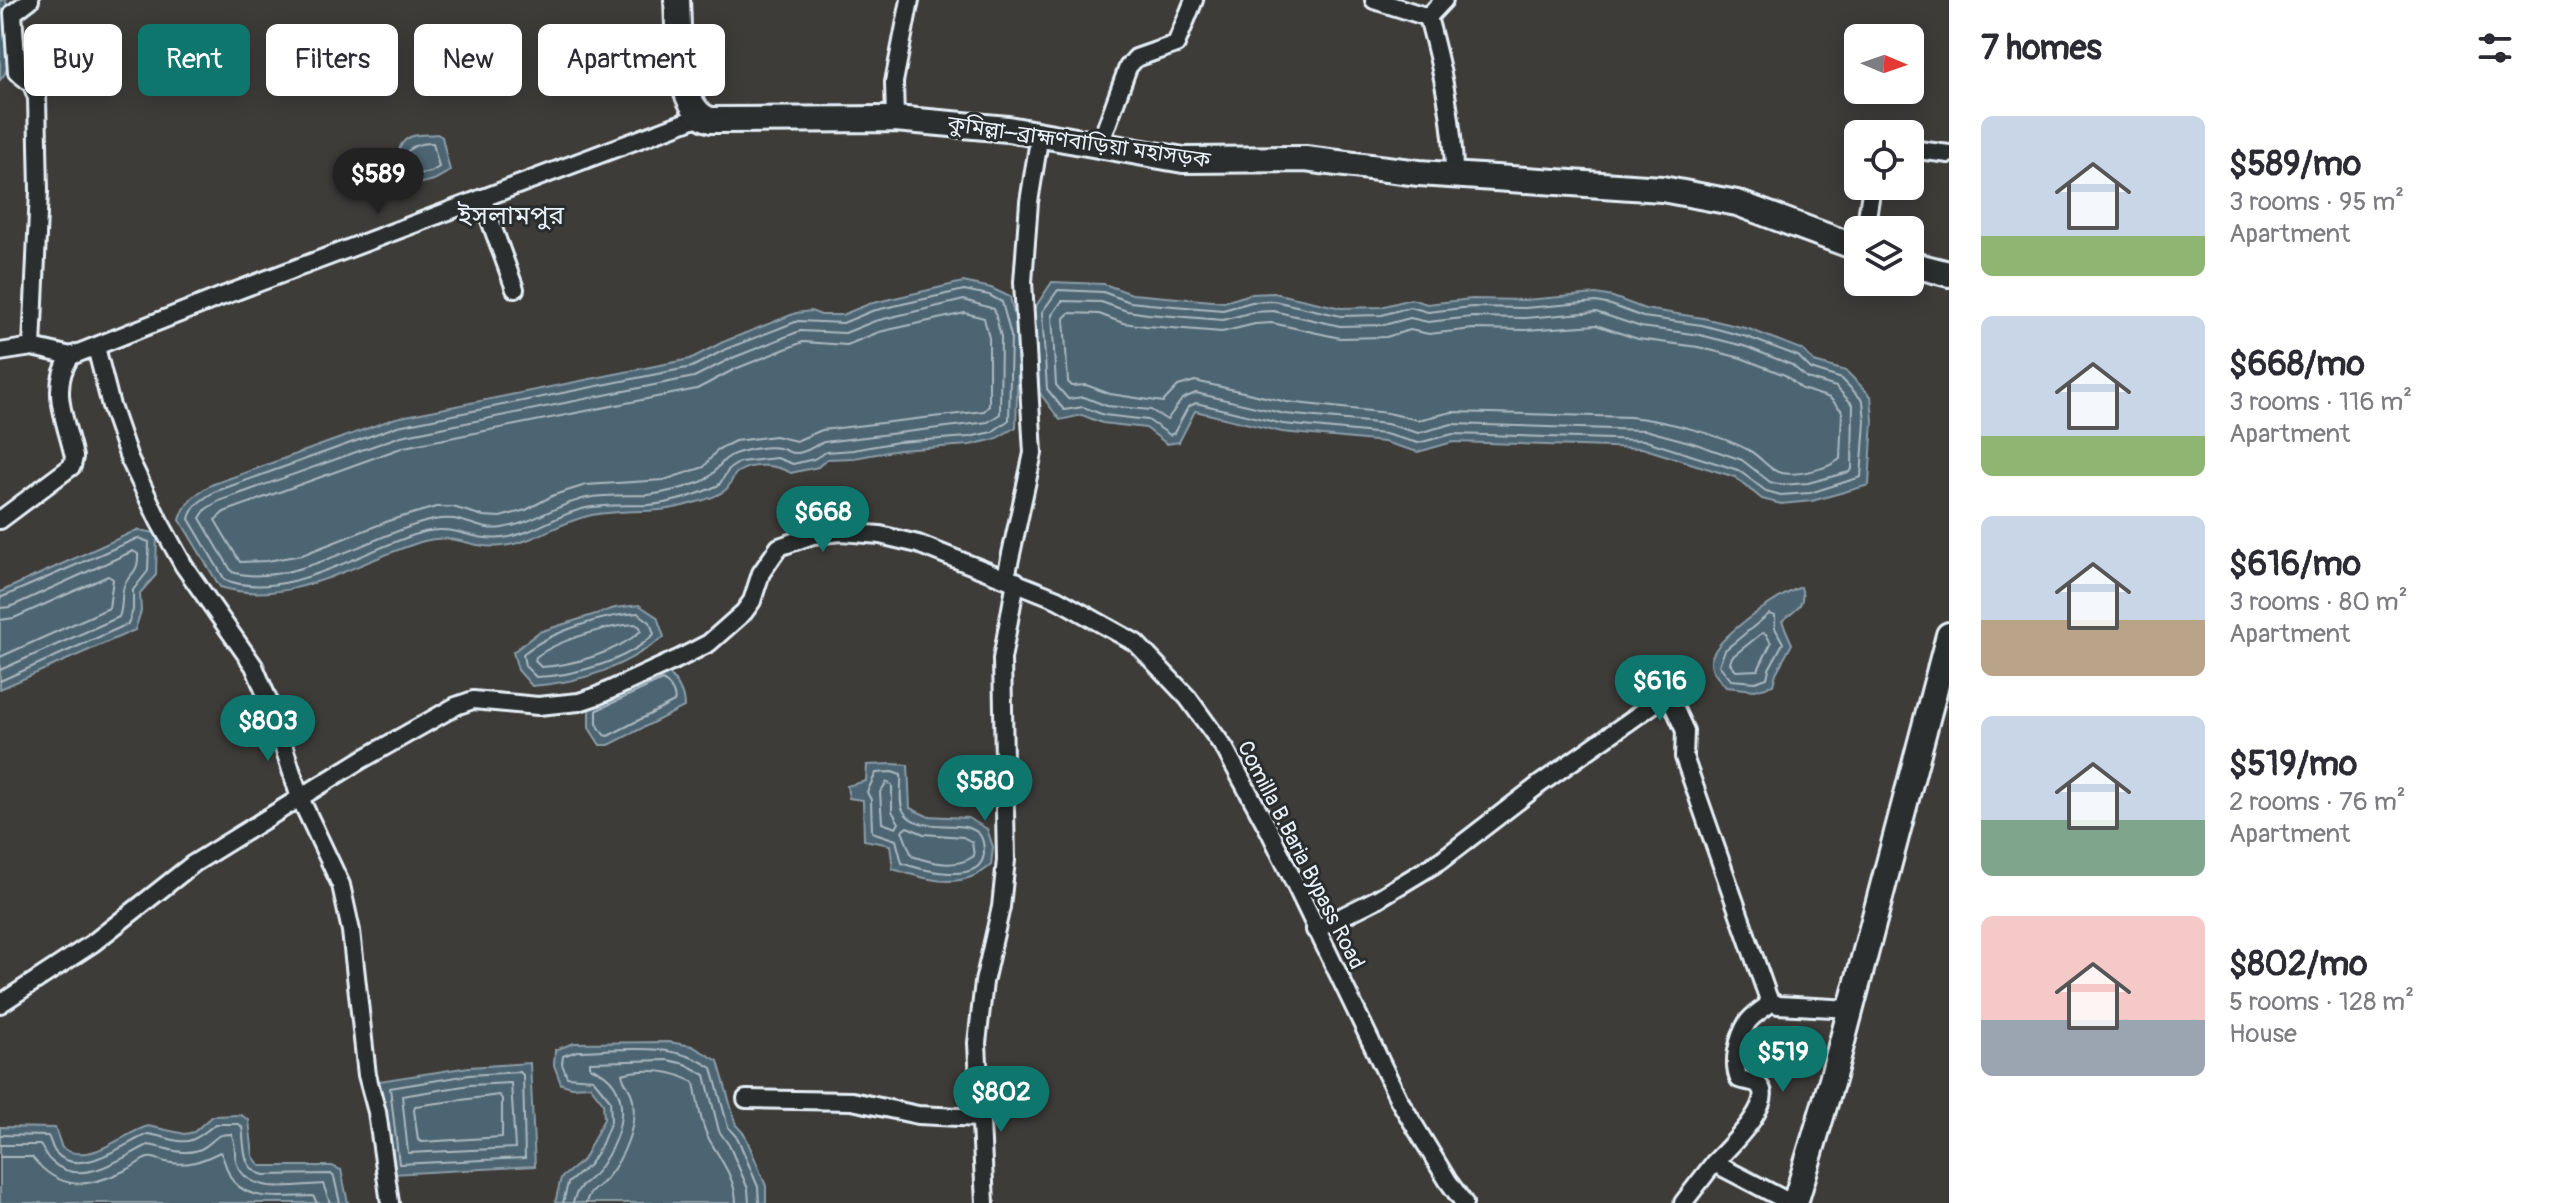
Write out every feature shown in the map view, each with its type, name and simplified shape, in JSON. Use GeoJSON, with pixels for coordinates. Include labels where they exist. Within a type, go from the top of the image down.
{"type":"FeatureCollection","features":[{"type":"Feature","properties":{"kind":"highway"},"geometry":{"type":"LineString","coordinates":[[677,0],[682,69],[691,104],[701,116]]}},
{"type":"Feature","properties":{"kind":"highway","name":"কুমিল্লা–ব্রাহ্মণবাড়িয়া মহাসড়ক"},"geometry":{"type":"LineString","coordinates":[[701,116],[726,122],[895,119],[1040,134],[1183,160],[1305,159],[1454,176],[1662,189],[1737,203],[1844,243]]}},
{"type":"Feature","properties":{"kind":"highway"},"geometry":{"type":"LineString","coordinates":[[1924,268],[1949,274]]}},
{"type":"Feature","properties":{"kind":"highway"},"geometry":{"type":"LineString","coordinates":[[1793,1203],[1851,1009],[1949,635]]}},
{"type":"Feature","properties":{"kind":"street"},"geometry":{"type":"LineString","coordinates":[[30,0],[13,13],[17,72],[32,84],[37,98],[39,191],[32,347]]}},
{"type":"Feature","properties":{"kind":"street"},"geometry":{"type":"LineString","coordinates":[[895,119],[894,82],[910,0]]}},
{"type":"Feature","properties":{"kind":"street"},"geometry":{"type":"LineString","coordinates":[[1099,147],[1128,67],[1136,58],[1176,44],[1194,0]]}},
{"type":"Feature","properties":{"kind":"street"},"geometry":{"type":"LineString","coordinates":[[1374,0],[1428,17]]}},
{"type":"Feature","properties":{"kind":"street"},"geometry":{"type":"LineString","coordinates":[[1428,17],[1444,0]]}},
{"type":"Feature","properties":{"kind":"street"},"geometry":{"type":"LineString","coordinates":[[1428,17],[1444,85],[1454,153],[1454,176]]}},
{"type":"Feature","properties":{"kind":"street"},"geometry":{"type":"LineString","coordinates":[[0,352],[32,347],[71,356],[701,116]]}},
{"type":"Feature","properties":{"kind":"street"},"geometry":{"type":"LineString","coordinates":[[985,1203],[977,1043],[984,982],[1001,907],[1006,860],[1002,659],[1011,579],[1033,453],[1023,282],[1029,202],[1040,134]]}},
{"type":"Feature","properties":{"kind":"street"},"geometry":{"type":"LineString","coordinates":[[1924,151],[1949,154]]}},
{"type":"Feature","properties":{"kind":"street"},"geometry":{"type":"LineString","coordinates":[[482,198],[515,289]]}},
{"type":"Feature","properties":{"kind":"street"},"geometry":{"type":"LineString","coordinates":[[96,347],[111,406],[129,458],[184,566],[254,666],[271,707],[300,798],[341,885],[351,931],[367,1075],[377,1112],[390,1203]]}},
{"type":"Feature","properties":{"kind":"street"},"geometry":{"type":"LineString","coordinates":[[0,520],[72,466],[74,457],[60,395],[63,367],[71,356]]}},
{"type":"Feature","properties":{"kind":"street","name":"Comilla B.Baria Bypass Road"},"geometry":{"type":"LineString","coordinates":[[0,1004],[93,943],[193,864],[465,701],[538,706],[579,702],[597,696],[709,643],[744,612],[752,601],[761,573],[779,547],[798,539],[841,532],[880,535],[918,544],[1057,599],[1136,643],[1188,698],[1237,770],[1399,1100],[1464,1203]]}},
{"type":"Feature","properties":{"kind":"street"},"geometry":{"type":"LineString","coordinates":[[1315,930],[1377,899],[1440,861],[1540,784],[1668,694],[1685,731],[1684,757],[1771,1003]]}},
{"type":"Feature","properties":{"kind":"street"},"geometry":{"type":"LineString","coordinates":[[1683,1203],[1752,1120],[1763,1099],[1763,1091],[1756,1083],[1739,1079],[1735,1063],[1747,1021],[1771,1003],[1851,1009]]}},
{"type":"Feature","properties":{"kind":"street"},"geometry":{"type":"LineString","coordinates":[[746,1099],[852,1101],[918,1115],[980,1118]]}},
{"type":"Feature","properties":{"kind":"street"},"geometry":{"type":"LineString","coordinates":[[1714,1163],[1793,1203]]}},
{"type":"Feature","properties":{"kind":"water"},"geometry":{"type":"Polygon","coordinates":[[[0,0],[6,0],[10,53],[6,72],[0,80],[0,0]]]}},
{"type":"Feature","properties":{"kind":"water"},"geometry":{"type":"Polygon","coordinates":[[[437,134],[442,137],[450,171],[434,180],[410,186],[399,160],[400,147],[410,137],[437,134]]]}},
{"type":"Feature","properties":{"kind":"water"},"geometry":{"type":"Polygon","coordinates":[[[963,282],[991,288],[1010,297],[1019,335],[1016,427],[995,439],[970,445],[827,459],[818,467],[791,473],[779,468],[751,467],[736,474],[720,493],[690,504],[588,516],[524,541],[502,546],[482,546],[445,539],[424,541],[324,579],[273,592],[247,592],[220,587],[180,520],[191,499],[211,485],[396,418],[690,359],[723,342],[796,313],[811,311],[821,315],[842,315],[869,304],[963,282]]]}},
{"type":"Feature","properties":{"kind":"water"},"geometry":{"type":"Polygon","coordinates":[[[1052,282],[1104,284],[1132,294],[1224,302],[1251,294],[1274,293],[1341,308],[1381,307],[1411,299],[1427,304],[1596,294],[1645,309],[1749,329],[1803,350],[1814,362],[1846,371],[1871,396],[1873,420],[1869,485],[1812,501],[1781,504],[1762,499],[1735,477],[1642,448],[1453,442],[1418,452],[1384,442],[1282,432],[1195,411],[1179,442],[1167,444],[1146,428],[1102,423],[1082,415],[1060,420],[1039,392],[1034,309],[1052,282]]]}},
{"type":"Feature","properties":{"kind":"water"},"geometry":{"type":"Polygon","coordinates":[[[137,530],[157,533],[156,575],[140,593],[141,611],[135,630],[0,689],[0,592],[137,530]]]}},
{"type":"Feature","properties":{"kind":"water"},"geometry":{"type":"Polygon","coordinates":[[[1801,587],[1801,603],[1782,621],[1792,644],[1773,685],[1755,690],[1726,687],[1716,675],[1711,661],[1723,640],[1749,618],[1801,587]]]}},
{"type":"Feature","properties":{"kind":"water"},"geometry":{"type":"Polygon","coordinates":[[[639,605],[657,617],[664,637],[633,657],[602,672],[551,684],[532,686],[518,670],[513,652],[539,632],[615,608],[639,605]]]}},
{"type":"Feature","properties":{"kind":"water"},"geometry":{"type":"Polygon","coordinates":[[[667,671],[681,692],[684,707],[609,745],[600,745],[589,728],[589,707],[667,671]]]}},
{"type":"Feature","properties":{"kind":"water"},"geometry":{"type":"Polygon","coordinates":[[[867,765],[908,765],[910,808],[927,816],[968,818],[987,829],[993,847],[991,865],[980,873],[956,881],[919,877],[893,869],[890,845],[864,840],[863,800],[849,798],[847,786],[866,781],[867,765]]]}},
{"type":"Feature","properties":{"kind":"water"},"geometry":{"type":"Polygon","coordinates":[[[669,1042],[692,1046],[718,1061],[736,1125],[745,1135],[766,1186],[766,1203],[555,1203],[561,1178],[583,1160],[604,1119],[603,1103],[590,1086],[561,1084],[554,1065],[555,1050],[574,1043],[669,1042]]]}},
{"type":"Feature","properties":{"kind":"water"},"geometry":{"type":"Polygon","coordinates":[[[530,1063],[535,1166],[392,1174],[379,1081],[469,1067],[530,1063]]]}},
{"type":"Feature","properties":{"kind":"water"},"geometry":{"type":"Polygon","coordinates":[[[241,1115],[249,1120],[253,1156],[260,1166],[332,1166],[341,1170],[348,1203],[0,1203],[0,1127],[55,1128],[62,1148],[73,1153],[84,1153],[106,1147],[148,1126],[185,1134],[194,1132],[212,1116],[241,1115]]]}},
{"type":"Feature","properties":{"kind":"district","name":"ইসলামপুর"},"geometry":{"type":"Point","coordinates":[511,216]}}]}
